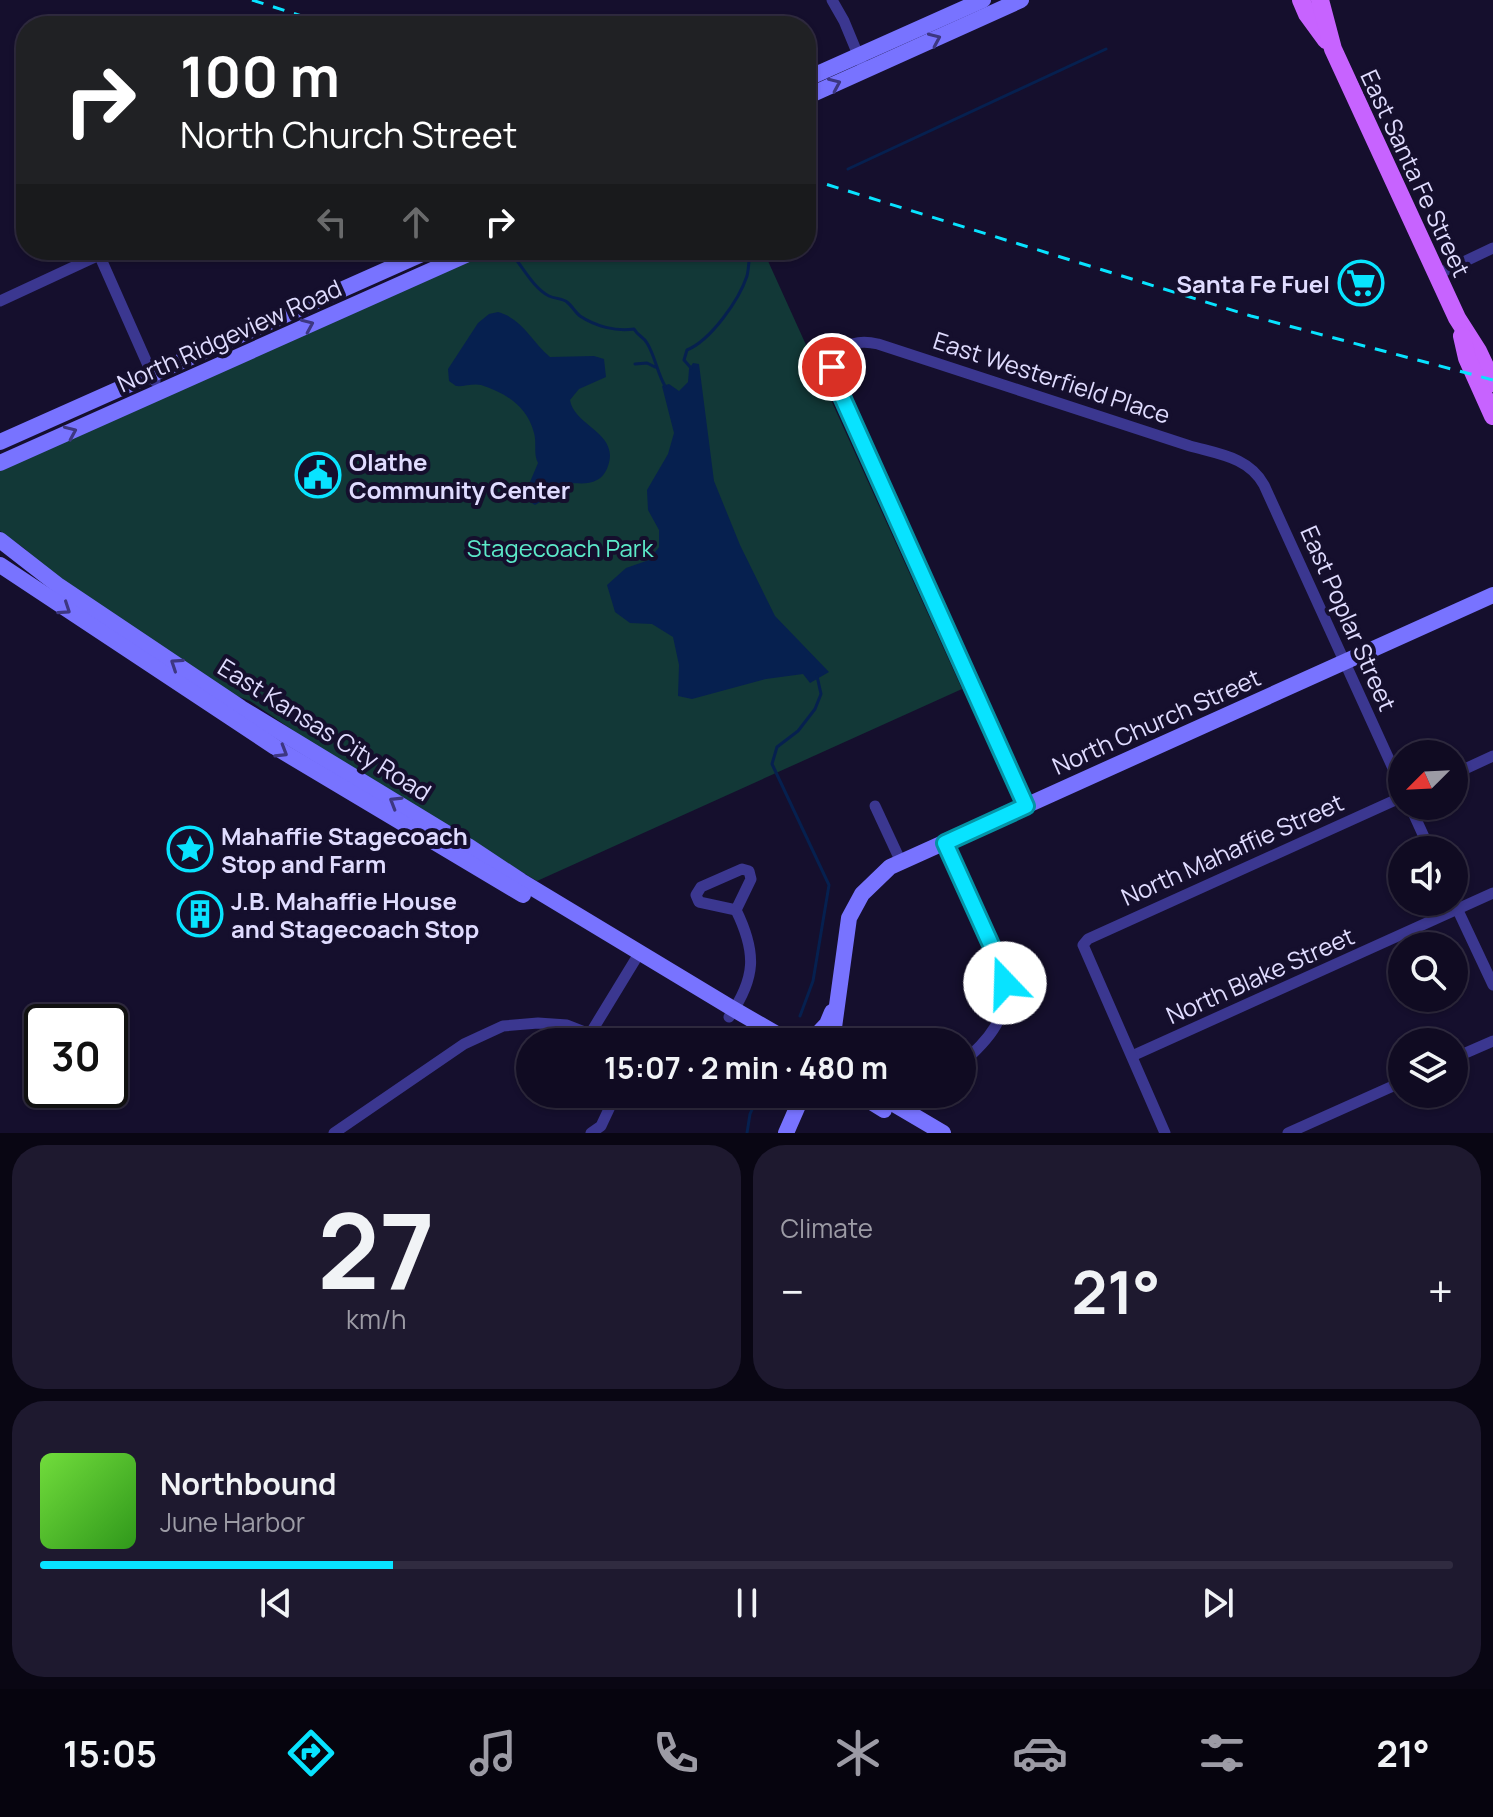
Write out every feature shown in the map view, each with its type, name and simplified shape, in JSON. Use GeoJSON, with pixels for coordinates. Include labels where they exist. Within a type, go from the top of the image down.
{"type":"FeatureCollection","features":[{"type":"Feature","properties":{"kind":"main road","name":"East Santa Fe Street"},"geometry":{"type":"LineString","coordinates":[[1301,0],[1307,14],[1333,49]]}},
{"type":"Feature","properties":{"kind":"main road","name":"East Santa Fe Street"},"geometry":{"type":"LineString","coordinates":[[1320,0],[1333,49],[1436,275],[1493,383]]}},
{"type":"Feature","properties":{"kind":"main road","name":"East Santa Fe Street"},"geometry":{"type":"LineString","coordinates":[[1457,318],[1467,358],[1493,416]]}},
{"type":"Feature","properties":{"kind":"street"},"geometry":{"type":"LineString","coordinates":[[832,0],[861,64]]}},
{"type":"Feature","properties":{"kind":"street"},"geometry":{"type":"LineString","coordinates":[[816,91],[983,0]]}},
{"type":"Feature","properties":{"kind":"street"},"geometry":{"type":"LineString","coordinates":[[816,76],[861,64],[1021,0]]}},
{"type":"Feature","properties":{"kind":"street"},"geometry":{"type":"LineString","coordinates":[[1436,275],[1493,248]]}},
{"type":"Feature","properties":{"kind":"street"},"geometry":{"type":"LineString","coordinates":[[0,301],[85,260]]}},
{"type":"Feature","properties":{"kind":"street"},"geometry":{"type":"LineString","coordinates":[[105,260],[160,392]]}},
{"type":"Feature","properties":{"kind":"street","name":"North Ridgeview Road"},"geometry":{"type":"LineString","coordinates":[[0,442],[408,260]]}},
{"type":"Feature","properties":{"kind":"street","name":"North Ridgeview Road"},"geometry":{"type":"LineString","coordinates":[[0,463],[455,260]]}},
{"type":"Feature","properties":{"kind":"street","name":"East Westerfield Place"},"geometry":{"type":"LineString","coordinates":[[1026,806],[834,379],[832,367],[838,352],[849,344],[861,341],[878,344],[1190,446],[1236,458],[1252,468]]}},
{"type":"Feature","properties":{"kind":"street","name":"East Poplar Street"},"geometry":{"type":"LineString","coordinates":[[1252,468],[1264,485],[1388,758]]}},
{"type":"Feature","properties":{"kind":"street","name":"East Kansas City Road"},"geometry":{"type":"LineString","coordinates":[[0,540],[59,586],[241,708],[752,1028]]}},
{"type":"Feature","properties":{"kind":"street","name":"East Kansas City Road"},"geometry":{"type":"LineString","coordinates":[[0,565],[275,747],[637,956]]}},
{"type":"Feature","properties":{"kind":"street","name":"North Church Street"},"geometry":{"type":"LineString","coordinates":[[833,1028],[845,936],[854,907],[874,880],[901,862],[1493,595]]}},
{"type":"Feature","properties":{"kind":"street"},"geometry":{"type":"LineString","coordinates":[[1468,768],[1493,756]]}},
{"type":"Feature","properties":{"kind":"street","name":"North Mahaffie Street"},"geometry":{"type":"LineString","coordinates":[[1132,1056],[1083,945],[1088,939],[1388,803]]}},
{"type":"Feature","properties":{"kind":"street"},"geometry":{"type":"LineString","coordinates":[[875,806],[901,862]]}},
{"type":"Feature","properties":{"kind":"street"},"geometry":{"type":"LineString","coordinates":[[945,843],[1002,969],[1005,983],[1006,999],[998,1025],[976,1050]]}},
{"type":"Feature","properties":{"kind":"street"},"geometry":{"type":"LineString","coordinates":[[731,1013],[747,986],[752,960],[749,939],[736,910],[751,879],[749,871],[742,869],[701,887],[696,895],[699,902],[736,910]]}},
{"type":"Feature","properties":{"kind":"street","name":"North Blake Street"},"geometry":{"type":"LineString","coordinates":[[1468,902],[1493,893]]}},
{"type":"Feature","properties":{"kind":"street","name":"North Blake Street"},"geometry":{"type":"LineString","coordinates":[[1132,1056],[1434,916]]}},
{"type":"Feature","properties":{"kind":"street"},"geometry":{"type":"LineString","coordinates":[[1461,916],[1493,985]]}},
{"type":"Feature","properties":{"kind":"street"},"geometry":{"type":"LineString","coordinates":[[599,1028],[637,956]]}},
{"type":"Feature","properties":{"kind":"street","name":"North Church Street"},"geometry":{"type":"LineString","coordinates":[[823,1028],[836,1003]]}},
{"type":"Feature","properties":{"kind":"street","name":"East Kansas City Road"},"geometry":{"type":"LineString","coordinates":[[731,1013],[763,1028]]}},
{"type":"Feature","properties":{"kind":"street"},"geometry":{"type":"LineString","coordinates":[[334,1133],[464,1044],[503,1026],[538,1023],[573,1028]]}},
{"type":"Feature","properties":{"kind":"street"},"geometry":{"type":"LineString","coordinates":[[1468,1052],[1493,1041]]}},
{"type":"Feature","properties":{"kind":"street"},"geometry":{"type":"LineString","coordinates":[[1132,1056],[1165,1133]]}},
{"type":"Feature","properties":{"kind":"street"},"geometry":{"type":"LineString","coordinates":[[1288,1133],[1388,1088]]}},
{"type":"Feature","properties":{"kind":"street"},"geometry":{"type":"LineString","coordinates":[[591,1133],[601,1126],[609,1108]]}},
{"type":"Feature","properties":{"kind":"street"},"geometry":{"type":"LineString","coordinates":[[784,1133],[787,1108]]}},
{"type":"Feature","properties":{"kind":"street"},"geometry":{"type":"LineString","coordinates":[[784,1133],[796,1108]]}},
{"type":"Feature","properties":{"kind":"street"},"geometry":{"type":"LineString","coordinates":[[881,1108],[923,1133]]}},
{"type":"Feature","properties":{"kind":"street"},"geometry":{"type":"LineString","coordinates":[[901,1108],[943,1133]]}},
{"type":"Feature","properties":{"kind":"green space","name":"Stagecoach Park"},"geometry":{"type":"Polygon","coordinates":[[[467,260],[768,260],[962,689],[537,881],[354,772],[250,701],[226,692],[53,576],[25,549],[0,531],[0,469],[467,260]]]}},
{"type":"Feature","properties":{"kind":"water"},"geometry":{"type":"Polygon","coordinates":[[[498,312],[520,325],[550,357],[594,356],[604,359],[606,377],[579,389],[570,400],[579,417],[608,445],[608,466],[601,478],[560,486],[535,505],[527,500],[538,463],[534,433],[526,415],[514,402],[490,388],[456,386],[449,381],[448,369],[478,323],[489,314],[498,312]]]}},
{"type":"Feature","properties":{"kind":"water"},"geometry":{"type":"Polygon","coordinates":[[[693,363],[699,364],[714,481],[740,545],[775,616],[829,672],[810,683],[803,674],[766,679],[692,699],[678,696],[679,665],[673,637],[652,624],[630,623],[615,612],[607,585],[626,568],[649,560],[659,547],[659,530],[648,510],[647,490],[668,454],[674,433],[662,386],[669,384],[679,391],[688,382],[693,363]]]}},
{"type":"Feature","properties":{"kind":"waterway"},"geometry":{"type":"LineString","coordinates":[[848,169],[1106,49]]}},
{"type":"Feature","properties":{"kind":"waterway"},"geometry":{"type":"LineString","coordinates":[[516,260],[539,289],[567,302],[586,320],[613,329],[634,329],[650,348],[665,386]]}},
{"type":"Feature","properties":{"kind":"waterway"},"geometry":{"type":"LineString","coordinates":[[691,368],[684,360],[687,350],[705,338],[731,307],[747,276],[749,260]]}},
{"type":"Feature","properties":{"kind":"waterway"},"geometry":{"type":"LineString","coordinates":[[635,364],[647,363],[655,367]]}},
{"type":"Feature","properties":{"kind":"waterway"},"geometry":{"type":"LineString","coordinates":[[800,1016],[813,981],[829,885],[772,764],[777,747],[798,731],[815,709],[821,694],[817,676]]}},
{"type":"Feature","properties":{"kind":"waterway"},"geometry":{"type":"LineString","coordinates":[[747,1133],[753,1108]]}},
{"type":"Feature","properties":{"kind":"railway"},"geometry":{"type":"LineString","coordinates":[[252,0],[302,16]]}},
{"type":"Feature","properties":{"kind":"railway"},"geometry":{"type":"LineString","coordinates":[[816,181],[1251,316],[1493,380]]}},
{"type":"Feature","properties":{"kind":"place","name":"Santa Fe Fuel"},"geometry":{"type":"Point","coordinates":[1361,283]}},
{"type":"Feature","properties":{"kind":"place","name":"Olathe Community Center"},"geometry":{"type":"Point","coordinates":[318,475]}},
{"type":"Feature","properties":{"kind":"place","name":"Mahaffie Stagecoach Stop and Farm"},"geometry":{"type":"Point","coordinates":[190,849]}},
{"type":"Feature","properties":{"kind":"place","name":"J.B. Mahaffie House and Stagecoach Stop"},"geometry":{"type":"Point","coordinates":[200,914]}},
{"type":"Feature","properties":{"kind":"route"},"geometry":{"type":"LineString","coordinates":[[832,367],[834,379],[1026,806],[945,843],[1002,969],[1005,983]]}}]}
